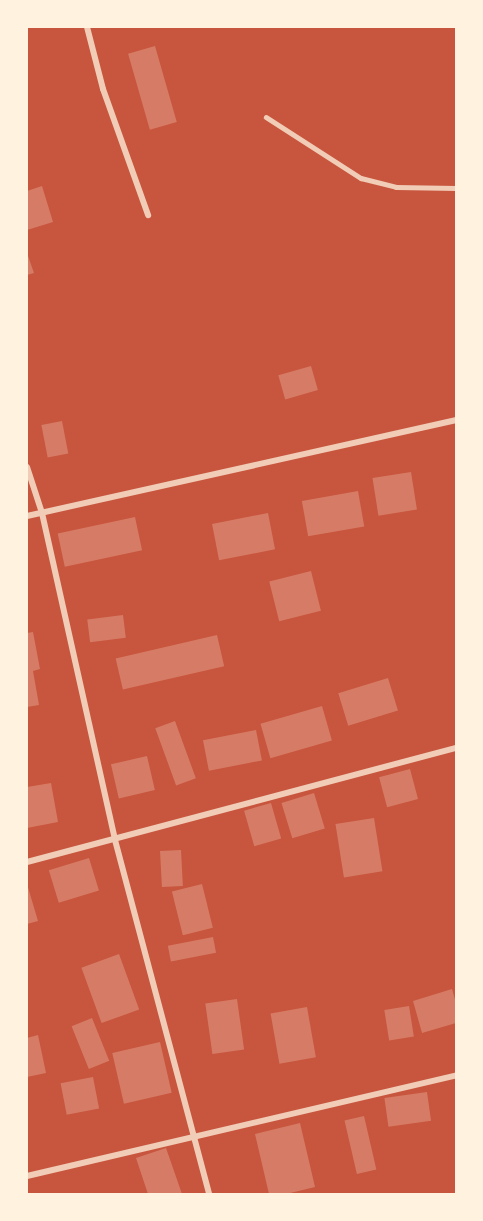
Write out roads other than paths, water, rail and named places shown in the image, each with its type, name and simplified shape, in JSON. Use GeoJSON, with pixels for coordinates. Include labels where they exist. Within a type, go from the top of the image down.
{"type":"FeatureCollection","features":[{"type":"Feature","properties":{"kind":"street"},"geometry":{"type":"LineString","coordinates":[[87,27],[103,89],[148,215]]}},
{"type":"Feature","properties":{"kind":"street"},"geometry":{"type":"LineString","coordinates":[[27,516],[456,420]]}},
{"type":"Feature","properties":{"kind":"street"},"geometry":{"type":"LineString","coordinates":[[27,467],[42,513],[115,840],[209,1194]]}},
{"type":"Feature","properties":{"kind":"street"},"geometry":{"type":"LineString","coordinates":[[27,862],[456,748]]}},
{"type":"Feature","properties":{"kind":"street"},"geometry":{"type":"LineString","coordinates":[[27,1176],[456,1075]]}},
{"type":"Feature","properties":{"kind":"lane"},"geometry":{"type":"LineString","coordinates":[[266,117],[361,178],[396,187],[456,188]]}}]}
